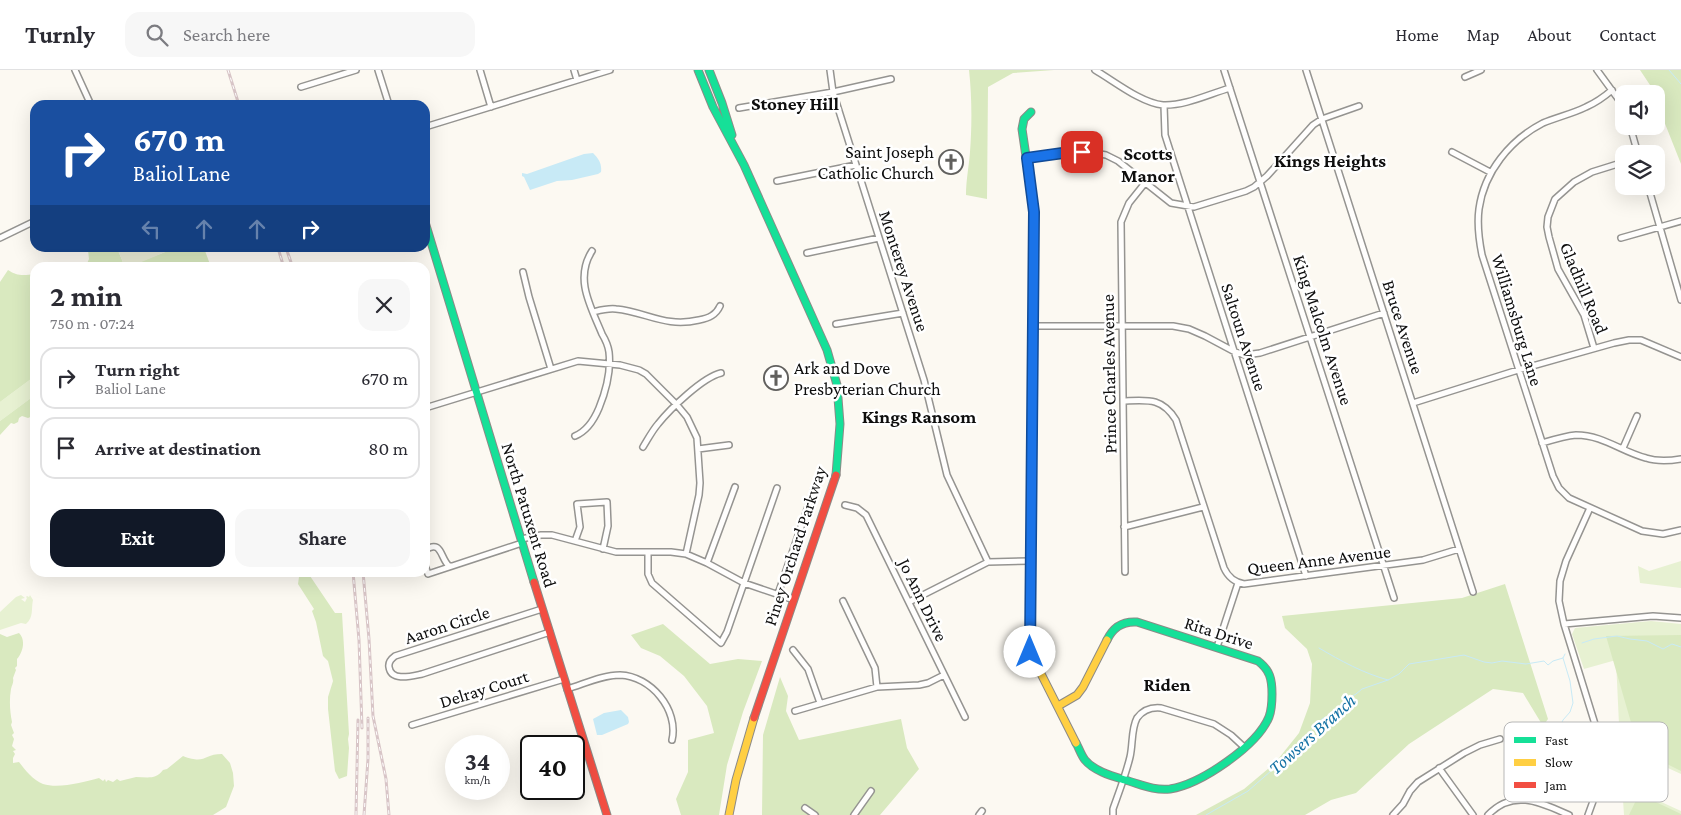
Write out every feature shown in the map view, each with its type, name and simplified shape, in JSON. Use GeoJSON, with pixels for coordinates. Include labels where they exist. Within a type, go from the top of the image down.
{"type":"FeatureCollection","features":[{"type":"Feature","properties":{"kind":"street"},"geometry":{"type":"LineString","coordinates":[[76,70],[89,100]]}},
{"type":"Feature","properties":{"kind":"street"},"geometry":{"type":"LineString","coordinates":[[301,87],[356,70]]}},
{"type":"Feature","properties":{"kind":"street"},"geometry":{"type":"LineString","coordinates":[[378,70],[387,100]]}},
{"type":"Feature","properties":{"kind":"street"},"geometry":{"type":"LineString","coordinates":[[480,70],[491,107]]}},
{"type":"Feature","properties":{"kind":"street"},"geometry":{"type":"LineString","coordinates":[[574,70],[577,80]]}},
{"type":"Feature","properties":{"kind":"street"},"geometry":{"type":"LineString","coordinates":[[430,125],[610,70]]}},
{"type":"Feature","properties":{"kind":"street","name":"Piney Orchard Parkway"},"geometry":{"type":"LineString","coordinates":[[698,70],[713,107],[736,150],[827,350],[837,385],[840,424],[840,442],[836,469],[820,524],[749,732],[736,780],[730,815]]}},
{"type":"Feature","properties":{"kind":"street","name":"Piney Orchard Parkway"},"geometry":{"type":"LineString","coordinates":[[709,70],[722,103],[736,150]]}},
{"type":"Feature","properties":{"kind":"street","name":"Monterey Avenue"},"geometry":{"type":"LineString","coordinates":[[830,70],[833,92],[928,395],[947,475],[988,562]]}},
{"type":"Feature","properties":{"kind":"street"},"geometry":{"type":"LineString","coordinates":[[1095,70],[1145,100],[1164,105],[1180,104],[1230,88]]}},
{"type":"Feature","properties":{"kind":"street","name":"King Malcolm Avenue"},"geometry":{"type":"LineString","coordinates":[[1224,70],[1394,598]]}},
{"type":"Feature","properties":{"kind":"street","name":"Bruce Avenue"},"geometry":{"type":"LineString","coordinates":[[1306,70],[1473,592]]}},
{"type":"Feature","properties":{"kind":"street"},"geometry":{"type":"LineString","coordinates":[[1465,77],[1481,70]]}},
{"type":"Feature","properties":{"kind":"street"},"geometry":{"type":"LineString","coordinates":[[1597,70],[1615,94]]}},
{"type":"Feature","properties":{"kind":"street"},"geometry":{"type":"LineString","coordinates":[[739,108],[833,92],[891,79]]}},
{"type":"Feature","properties":{"kind":"street","name":"Williamsburg Lane"},"geometry":{"type":"LineString","coordinates":[[1612,90],[1585,108],[1546,122],[1532,130],[1516,142],[1490,172],[1483,190],[1479,209],[1479,235],[1482,255],[1542,443],[1559,488],[1570,498],[1642,531],[1663,534],[1681,530]]}},
{"type":"Feature","properties":{"kind":"street","name":"Saltoun Avenue"},"geometry":{"type":"LineString","coordinates":[[1164,105],[1165,135],[1306,576]]}},
{"type":"Feature","properties":{"kind":"street"},"geometry":{"type":"LineString","coordinates":[[1027,158],[1070,152],[1106,155],[1118,161],[1171,202],[1194,208],[1246,192],[1261,182],[1313,125],[1322,119],[1358,106]]}},
{"type":"Feature","properties":{"kind":"street","name":"Rita Drive"},"geometry":{"type":"LineString","coordinates":[[1030,112],[1024,120],[1022,129],[1034,212],[1030,652],[1085,760],[1099,771],[1159,790],[1170,789],[1215,771],[1244,747],[1267,721],[1271,710],[1273,684],[1271,673],[1266,666],[1258,661],[1137,622],[1123,622],[1111,632],[1080,691],[1068,702],[1058,706]]}},
{"type":"Feature","properties":{"kind":"street"},"geometry":{"type":"LineString","coordinates":[[1452,152],[1490,172]]}},
{"type":"Feature","properties":{"kind":"street"},"geometry":{"type":"LineString","coordinates":[[777,181],[856,165]]}},
{"type":"Feature","properties":{"kind":"street","name":"Gladhill Road"},"geometry":{"type":"LineString","coordinates":[[1594,348],[1584,315],[1558,269],[1547,227],[1548,216],[1555,199],[1574,182],[1592,172],[1615,165]]}},
{"type":"Feature","properties":{"kind":"street","name":"Prince Charles Avenue"},"geometry":{"type":"LineString","coordinates":[[1125,572],[1121,222],[1128,203],[1145,183]]}},
{"type":"Feature","properties":{"kind":"street"},"geometry":{"type":"LineString","coordinates":[[1651,195],[1681,300]]}},
{"type":"Feature","properties":{"kind":"street"},"geometry":{"type":"LineString","coordinates":[[1621,238],[1681,221]]}},
{"type":"Feature","properties":{"kind":"street"},"geometry":{"type":"LineString","coordinates":[[0,238],[30,223]]}},
{"type":"Feature","properties":{"kind":"street","name":"North Patuxent Road"},"geometry":{"type":"LineString","coordinates":[[430,238],[542,609],[607,815]]}},
{"type":"Feature","properties":{"kind":"street"},"geometry":{"type":"LineString","coordinates":[[807,253],[879,238]]}},
{"type":"Feature","properties":{"kind":"street"},"geometry":{"type":"LineString","coordinates":[[575,436],[586,429],[597,412],[609,364],[608,346],[585,288],[585,265],[592,251]]}},
{"type":"Feature","properties":{"kind":"street"},"geometry":{"type":"LineString","coordinates":[[523,272],[551,369]]}},
{"type":"Feature","properties":{"kind":"street"},"geometry":{"type":"LineString","coordinates":[[593,312],[619,309],[657,320],[679,323],[709,318],[720,306]]}},
{"type":"Feature","properties":{"kind":"street"},"geometry":{"type":"LineString","coordinates":[[1033,326],[1173,326],[1189,329],[1245,355],[1310,337],[1384,312]]}},
{"type":"Feature","properties":{"kind":"street"},"geometry":{"type":"LineString","coordinates":[[836,324],[903,313]]}},
{"type":"Feature","properties":{"kind":"street"},"geometry":{"type":"LineString","coordinates":[[1413,404],[1518,370],[1629,340],[1641,340],[1681,357]]}},
{"type":"Feature","properties":{"kind":"street"},"geometry":{"type":"LineString","coordinates":[[430,406],[578,362],[630,367],[646,374],[677,405],[694,429],[698,449],[699,495],[686,554]]}},
{"type":"Feature","properties":{"kind":"street"},"geometry":{"type":"LineString","coordinates":[[643,446],[658,424],[677,405],[709,377],[721,373]]}},
{"type":"Feature","properties":{"kind":"street","name":"Queen Anne Avenue"},"geometry":{"type":"LineString","coordinates":[[1123,401],[1148,400],[1158,402],[1166,406],[1172,413],[1176,420],[1224,568],[1227,575],[1238,583],[1244,584],[1384,566],[1423,560],[1459,549]]}},
{"type":"Feature","properties":{"kind":"street"},"geometry":{"type":"LineString","coordinates":[[1623,448],[1637,416]]}},
{"type":"Feature","properties":{"kind":"street"},"geometry":{"type":"LineString","coordinates":[[1542,443],[1576,435],[1595,437],[1645,458],[1664,461],[1681,459]]}},
{"type":"Feature","properties":{"kind":"street"},"geometry":{"type":"LineString","coordinates":[[698,449],[729,445]]}},
{"type":"Feature","properties":{"kind":"street"},"geometry":{"type":"LineString","coordinates":[[707,563],[735,487]]}},
{"type":"Feature","properties":{"kind":"street"},"geometry":{"type":"LineString","coordinates":[[648,553],[648,574],[652,583],[721,643],[727,632],[777,488]]}},
{"type":"Feature","properties":{"kind":"street"},"geometry":{"type":"LineString","coordinates":[[778,594],[814,489]]}},
{"type":"Feature","properties":{"kind":"street"},"geometry":{"type":"LineString","coordinates":[[575,541],[580,527],[578,504],[607,502],[608,526],[603,549]]}},
{"type":"Feature","properties":{"kind":"street","name":"Jo Ann Drive"},"geometry":{"type":"LineString","coordinates":[[846,505],[856,508],[866,515],[965,718]]}},
{"type":"Feature","properties":{"kind":"street"},"geometry":{"type":"LineString","coordinates":[[1124,527],[1204,507]]}},
{"type":"Feature","properties":{"kind":"street"},"geometry":{"type":"LineString","coordinates":[[1590,508],[1566,561],[1560,581],[1559,601],[1564,624],[1595,722]]}},
{"type":"Feature","properties":{"kind":"street"},"geometry":{"type":"LineString","coordinates":[[430,573],[541,535],[561,537],[616,552],[671,552],[686,554],[744,583],[794,600]]}},
{"type":"Feature","properties":{"kind":"street"},"geometry":{"type":"LineString","coordinates":[[430,547],[440,550],[446,564],[452,566]]}},
{"type":"Feature","properties":{"kind":"street"},"geometry":{"type":"LineString","coordinates":[[909,602],[988,562],[1031,561]]}},
{"type":"Feature","properties":{"kind":"street"},"geometry":{"type":"LineString","coordinates":[[1217,648],[1238,583]]}},
{"type":"Feature","properties":{"kind":"street"},"geometry":{"type":"LineString","coordinates":[[843,601],[875,668],[877,687]]}},
{"type":"Feature","properties":{"kind":"street","name":"Aaron Circle"},"geometry":{"type":"LineString","coordinates":[[542,609],[395,656],[390,661],[391,673],[396,676],[413,676],[550,632]]}},
{"type":"Feature","properties":{"kind":"street"},"geometry":{"type":"LineString","coordinates":[[1564,624],[1654,616],[1681,618]]}},
{"type":"Feature","properties":{"kind":"street"},"geometry":{"type":"LineString","coordinates":[[794,650],[808,669],[820,703]]}},
{"type":"Feature","properties":{"kind":"street"},"geometry":{"type":"LineString","coordinates":[[567,689],[619,675],[629,676],[643,682],[664,701],[670,713],[674,730],[672,740]]}},
{"type":"Feature","properties":{"kind":"street"},"geometry":{"type":"LineString","coordinates":[[795,711],[877,687],[919,685],[944,675]]}},
{"type":"Feature","properties":{"kind":"street","name":"Delray Court"},"geometry":{"type":"LineString","coordinates":[[412,725],[564,679]]}},
{"type":"Feature","properties":{"kind":"street"},"geometry":{"type":"LineString","coordinates":[[1113,815],[1113,809],[1131,755],[1134,724],[1138,716],[1145,711],[1153,707],[1161,708],[1214,724],[1231,735],[1244,747]]}},
{"type":"Feature","properties":{"kind":"street"},"geometry":{"type":"LineString","coordinates":[[1394,815],[1404,804],[1410,791],[1418,782],[1480,745],[1500,739]]}},
{"type":"Feature","properties":{"kind":"street"},"geometry":{"type":"LineString","coordinates":[[1440,768],[1473,815]]}},
{"type":"Feature","properties":{"kind":"street"},"geometry":{"type":"LineString","coordinates":[[854,815],[872,791]]}},
{"type":"Feature","properties":{"kind":"street"},"geometry":{"type":"LineString","coordinates":[[1488,815],[1503,803],[1508,802]]}},
{"type":"Feature","properties":{"kind":"street"},"geometry":{"type":"LineString","coordinates":[[1538,802],[1569,815]]}},
{"type":"Feature","properties":{"kind":"street"},"geometry":{"type":"LineString","coordinates":[[1588,815],[1593,802]]}},
{"type":"Feature","properties":{"kind":"street"},"geometry":{"type":"LineString","coordinates":[[805,808],[816,815]]}},
{"type":"Feature","properties":{"kind":"green space"},"geometry":{"type":"Polygon","coordinates":[[[969,70],[1054,70],[1013,73],[988,87],[987,199],[966,195],[971,132],[969,70]]]}},
{"type":"Feature","properties":{"kind":"green space"},"geometry":{"type":"Polygon","coordinates":[[[1640,70],[1681,70],[1681,164],[1665,124],[1665,85],[1650,85],[1640,70]]]}},
{"type":"Feature","properties":{"kind":"green space"},"geometry":{"type":"Polygon","coordinates":[[[88,252],[119,252],[123,262],[88,262],[88,252]]]}},
{"type":"Feature","properties":{"kind":"green space"},"geometry":{"type":"Polygon","coordinates":[[[119,252],[165,252],[141,262],[123,262],[119,252]]]}},
{"type":"Feature","properties":{"kind":"green space"},"geometry":{"type":"Polygon","coordinates":[[[165,252],[205,252],[209,262],[140,262],[165,252]]]}},
{"type":"Feature","properties":{"kind":"green space"},"geometry":{"type":"Polygon","coordinates":[[[8,270],[18,275],[30,274],[30,380],[0,402],[0,282],[8,270]]]}},
{"type":"Feature","properties":{"kind":"green space"},"geometry":{"type":"Polygon","coordinates":[[[30,380],[30,399],[0,421],[0,402],[30,380]]]}},
{"type":"Feature","properties":{"kind":"green space"},"geometry":{"type":"Polygon","coordinates":[[[30,399],[30,417],[22,416],[18,422],[11,423],[0,435],[0,421],[30,399]]]}},
{"type":"Feature","properties":{"kind":"green space"},"geometry":{"type":"Polygon","coordinates":[[[1681,561],[1681,588],[1640,583],[1638,566],[1649,571],[1681,561]]]}},
{"type":"Feature","properties":{"kind":"green space"},"geometry":{"type":"Polygon","coordinates":[[[299,577],[311,577],[335,613],[342,613],[349,748],[347,776],[339,779],[335,771],[328,709],[328,697],[333,681],[328,661],[323,656],[312,611],[314,609],[298,584],[299,577]]]}},
{"type":"Feature","properties":{"kind":"green space"},"geometry":{"type":"Polygon","coordinates":[[[1505,584],[1548,719],[1546,722],[1541,722],[1523,693],[1493,689],[1409,744],[1356,793],[1331,800],[1305,815],[1196,815],[1244,789],[1275,763],[1299,733],[1310,703],[1312,664],[1307,649],[1285,628],[1282,616],[1462,598],[1505,584]]]}},
{"type":"Feature","properties":{"kind":"green space"},"geometry":{"type":"Polygon","coordinates":[[[21,595],[25,598],[21,599],[25,602],[26,597],[30,595],[33,600],[29,621],[26,624],[21,623],[0,630],[0,612],[16,597],[21,595]]]}},
{"type":"Feature","properties":{"kind":"green space"},"geometry":{"type":"Polygon","coordinates":[[[1651,621],[1681,624],[1681,774],[1668,768],[1668,722],[1619,722],[1616,660],[1584,669],[1572,634],[1575,628],[1651,621]]]}},
{"type":"Feature","properties":{"kind":"green space"},"geometry":{"type":"Polygon","coordinates":[[[663,624],[710,664],[738,659],[762,661],[743,712],[727,765],[719,815],[681,815],[676,799],[688,772],[688,740],[714,733],[707,706],[684,676],[660,656],[641,648],[631,635],[663,624]]]}},
{"type":"Feature","properties":{"kind":"green space"},"geometry":{"type":"Polygon","coordinates":[[[19,633],[23,646],[17,659],[10,697],[11,725],[14,733],[12,735],[14,739],[12,746],[16,750],[13,751],[15,754],[13,763],[19,762],[39,782],[56,786],[99,778],[103,781],[105,779],[106,782],[108,780],[113,782],[117,779],[120,781],[136,777],[151,777],[167,769],[183,756],[200,759],[222,754],[230,763],[234,786],[226,807],[213,815],[0,815],[0,634],[7,637],[19,633]]]}},
{"type":"Feature","properties":{"kind":"green space"},"geometry":{"type":"Polygon","coordinates":[[[1681,635],[1681,771],[1668,764],[1668,722],[1631,722],[1606,636],[1681,635]]]}},
{"type":"Feature","properties":{"kind":"green space"},"geometry":{"type":"Polygon","coordinates":[[[780,677],[788,696],[786,711],[799,740],[901,719],[907,748],[919,769],[880,815],[762,815],[763,735],[780,677]]]}},
{"type":"Feature","properties":{"kind":"green space"},"geometry":{"type":"Polygon","coordinates":[[[1623,802],[1661,802],[1681,811],[1681,815],[1624,815],[1623,802]]]}},
{"type":"Feature","properties":{"kind":"green space"},"geometry":{"type":"Polygon","coordinates":[[[1635,802],[1656,802],[1681,814],[1681,815],[1629,815],[1635,802]]]}},
{"type":"Feature","properties":{"kind":"water"},"geometry":{"type":"Polygon","coordinates":[[[593,153],[600,164],[601,172],[598,174],[572,180],[557,181],[530,190],[522,176],[522,173],[527,174],[584,154],[593,153]]]}},
{"type":"Feature","properties":{"kind":"water"},"geometry":{"type":"Polygon","coordinates":[[[621,710],[628,717],[628,724],[602,735],[597,735],[593,719],[604,713],[621,710]]]}},
{"type":"Feature","properties":{"kind":"waterway"},"geometry":{"type":"LineString","coordinates":[[1669,70],[1681,84]]}},
{"type":"Feature","properties":{"kind":"waterway","name":"Towsers Branch"},"geometry":{"type":"LineString","coordinates":[[1582,643],[1594,639],[1617,636],[1647,641],[1663,649],[1672,644],[1681,647]]}},
{"type":"Feature","properties":{"kind":"waterway"},"geometry":{"type":"LineString","coordinates":[[1319,648],[1352,666],[1388,680]]}},
{"type":"Feature","properties":{"kind":"waterway","name":"Towsers Branch"},"geometry":{"type":"LineString","coordinates":[[1206,815],[1248,791],[1287,757],[1322,719],[1333,713],[1345,700],[1362,689],[1399,674],[1409,664],[1464,655],[1492,663],[1502,661],[1526,664],[1544,661],[1548,665],[1553,661],[1563,658],[1565,654]]}},
{"type":"Feature","properties":{"kind":"waterway"},"geometry":{"type":"LineString","coordinates":[[1562,722],[1570,712],[1573,703],[1570,681],[1563,658]]}},
{"type":"Feature","properties":{"kind":"railway"},"geometry":{"type":"LineString","coordinates":[[228,70],[237,100]]}},
{"type":"Feature","properties":{"kind":"railway"},"geometry":{"type":"LineString","coordinates":[[279,252],[282,262]]}},
{"type":"Feature","properties":{"kind":"railway"},"geometry":{"type":"LineString","coordinates":[[287,252],[291,262]]}},
{"type":"Feature","properties":{"kind":"railway"},"geometry":{"type":"LineString","coordinates":[[353,577],[359,640],[362,728]]}},
{"type":"Feature","properties":{"kind":"railway"},"geometry":{"type":"LineString","coordinates":[[363,577],[373,716],[386,779],[389,815]]}},
{"type":"Feature","properties":{"kind":"railway"},"geometry":{"type":"LineString","coordinates":[[364,815],[368,759],[368,718]]}},
{"type":"Feature","properties":{"kind":"railway"},"geometry":{"type":"LineString","coordinates":[[356,815],[358,720]]}},
{"type":"Feature","properties":{"kind":"traffic: fast"},"geometry":{"type":"LineString","coordinates":[[698,70],[713,107],[744,165],[827,350],[837,385],[840,424],[836,475]]}},
{"type":"Feature","properties":{"kind":"traffic: fast"},"geometry":{"type":"LineString","coordinates":[[709,70],[732,135]]}},
{"type":"Feature","properties":{"kind":"traffic: fast"},"geometry":{"type":"LineString","coordinates":[[1031,112],[1024,119],[1022,129],[1034,211],[1033,354]]}},
{"type":"Feature","properties":{"kind":"traffic: fast"},"geometry":{"type":"LineString","coordinates":[[430,239],[534,582]]}},
{"type":"Feature","properties":{"kind":"traffic: fast"},"geometry":{"type":"LineString","coordinates":[[1076,743],[1085,760],[1098,770],[1147,787],[1170,789],[1197,780],[1227,762],[1253,740],[1263,728],[1270,714],[1272,700],[1271,679],[1268,671],[1258,661],[1137,622],[1119,626],[1107,640]]}},
{"type":"Feature","properties":{"kind":"traffic: slow"},"geometry":{"type":"LineString","coordinates":[[1031,552],[1030,652],[1076,743]]}},
{"type":"Feature","properties":{"kind":"traffic: slow"},"geometry":{"type":"LineString","coordinates":[[1058,706],[1077,695],[1083,687],[1107,640]]}},
{"type":"Feature","properties":{"kind":"traffic: slow"},"geometry":{"type":"LineString","coordinates":[[729,815],[736,780],[754,718]]}},
{"type":"Feature","properties":{"kind":"traffic: jam"},"geometry":{"type":"LineString","coordinates":[[1031,552],[1033,354]]}},
{"type":"Feature","properties":{"kind":"traffic: jam"},"geometry":{"type":"LineString","coordinates":[[754,718],[836,475]]}},
{"type":"Feature","properties":{"kind":"traffic: jam"},"geometry":{"type":"LineString","coordinates":[[534,582],[607,815]]}},
{"type":"Feature","properties":{"kind":"place","name":"Saint Joseph Catholic Church"},"geometry":{"type":"Point","coordinates":[951,162]}},
{"type":"Feature","properties":{"kind":"place","name":"Ark and Dove Presbyterian Church"},"geometry":{"type":"Point","coordinates":[776,378]}},
{"type":"Feature","properties":{"kind":"district","name":"Stoney Hill"},"geometry":{"type":"Point","coordinates":[795,103]}},
{"type":"Feature","properties":{"kind":"district","name":"Kings Heights"},"geometry":{"type":"Point","coordinates":[1330,160]}},
{"type":"Feature","properties":{"kind":"district","name":"Scotts Manor"},"geometry":{"type":"Point","coordinates":[1148,164]}},
{"type":"Feature","properties":{"kind":"district","name":"Kings Ransom"},"geometry":{"type":"Point","coordinates":[919,416]}},
{"type":"Feature","properties":{"kind":"district","name":"Riden"},"geometry":{"type":"Point","coordinates":[1167,684]}},
{"type":"Feature","properties":{"kind":"route"},"geometry":{"type":"LineString","coordinates":[[1030,652],[1034,212],[1027,158],[1082,152]]}}]}
